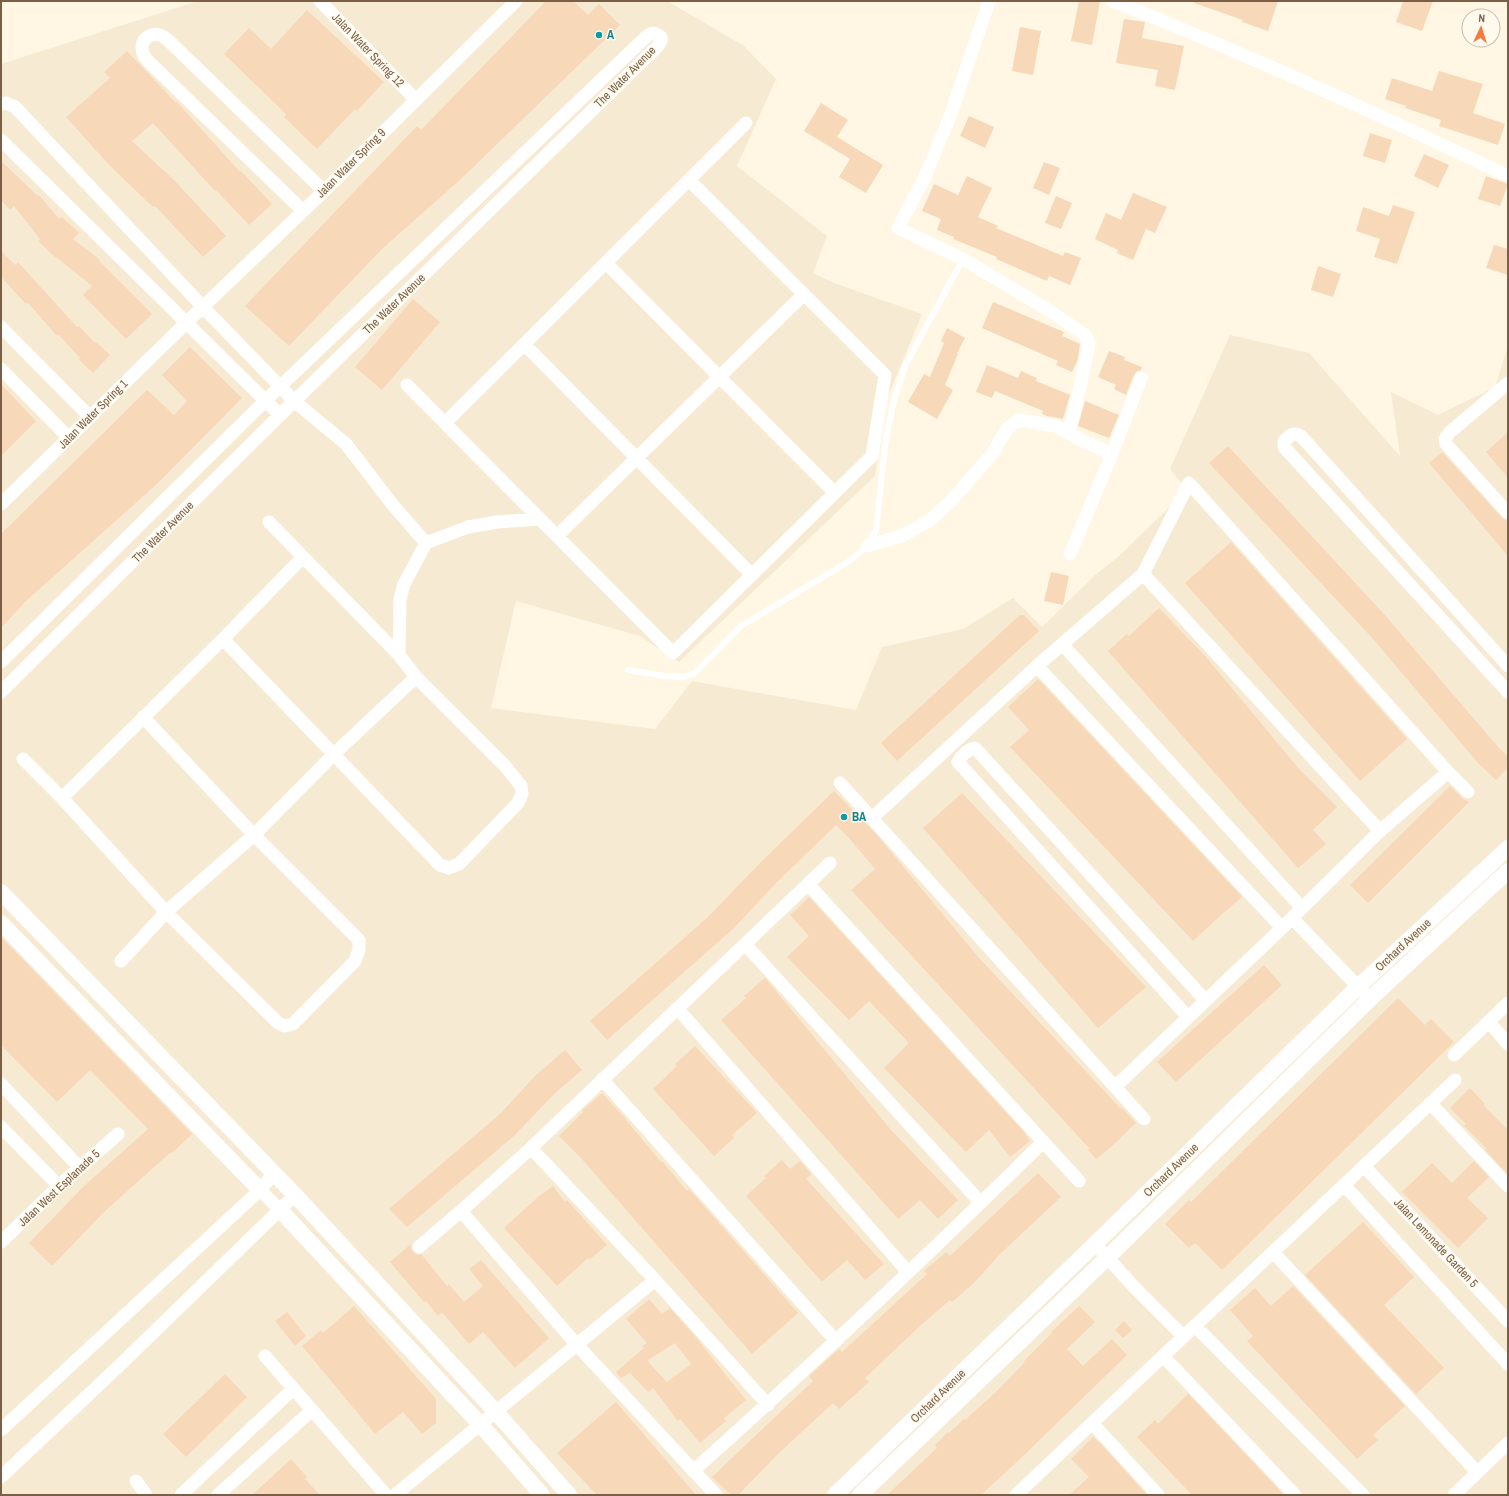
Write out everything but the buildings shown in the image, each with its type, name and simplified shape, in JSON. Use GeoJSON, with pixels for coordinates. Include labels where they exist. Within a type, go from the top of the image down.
{"type":"FeatureCollection","features":[{"type":"Feature","properties":{"kind":"street","name":"Jalan Water Spring 12"},"geometry":{"type":"LineString","coordinates":[[320,1],[415,99]]}},
{"type":"Feature","properties":{"kind":"street","name":"Jalan Water Spring 9"},"geometry":{"type":"LineString","coordinates":[[186,323],[302,210],[324,191],[415,99],[473,45],[516,1]]}},
{"type":"Feature","properties":{"kind":"street"},"geometry":{"type":"LineString","coordinates":[[989,1],[951,114],[924,180],[898,228],[963,259],[1050,311],[1085,335],[1089,343],[1088,354],[1068,432]]}},
{"type":"Feature","properties":{"kind":"street"},"geometry":{"type":"LineString","coordinates":[[1113,1],[1186,30],[1349,101],[1508,176]]}},
{"type":"Feature","properties":{"kind":"street","name":"The Water Avenue"},"geometry":{"type":"LineString","coordinates":[[1,662],[266,400],[646,37],[651,33],[657,33],[661,37],[662,41],[658,46],[280,415],[1,692]]}},
{"type":"Feature","properties":{"kind":"street"},"geometry":{"type":"LineString","coordinates":[[302,210],[149,62],[143,55],[142,48],[143,42],[147,37],[154,34],[161,35],[170,42],[324,191]]}},
{"type":"Feature","properties":{"kind":"street"},"geometry":{"type":"LineString","coordinates":[[1,104],[6,103],[15,107],[294,402],[346,444],[392,504],[426,543]]}},
{"type":"Feature","properties":{"kind":"street"},"geometry":{"type":"LineString","coordinates":[[445,423],[746,123]]}},
{"type":"Feature","properties":{"kind":"street"},"geometry":{"type":"LineString","coordinates":[[1,140],[280,415]]}},
{"type":"Feature","properties":{"kind":"street"},"geometry":{"type":"LineString","coordinates":[[407,385],[673,653],[872,456],[885,375],[689,180]]}},
{"type":"Feature","properties":{"kind":"street"},"geometry":{"type":"LineString","coordinates":[[606,262],[835,492]]}},
{"type":"Feature","properties":{"kind":"street"},"geometry":{"type":"LineString","coordinates":[[557,536],[804,294]]}},
{"type":"Feature","properties":{"kind":"street","name":"Jalan Water Spring 1"},"geometry":{"type":"LineString","coordinates":[[1,504],[186,323]]}},
{"type":"Feature","properties":{"kind":"street"},"geometry":{"type":"LineString","coordinates":[[1,327],[90,417]]}},
{"type":"Feature","properties":{"kind":"street"},"geometry":{"type":"LineString","coordinates":[[524,344],[752,574]]}},
{"type":"Feature","properties":{"kind":"street"},"geometry":{"type":"LineString","coordinates":[[1,369],[69,438]]}},
{"type":"Feature","properties":{"kind":"street"},"geometry":{"type":"LineString","coordinates":[[1070,554],[1112,454],[1141,378]]}},
{"type":"Feature","properties":{"kind":"street"},"geometry":{"type":"LineString","coordinates":[[1508,383],[1447,435],[1445,439],[1446,444],[1508,513]]}},
{"type":"Feature","properties":{"kind":"street"},"geometry":{"type":"LineString","coordinates":[[867,546],[901,536],[929,521],[951,501],[992,454],[1007,429],[1019,420],[1056,426],[1112,454]]}},
{"type":"Feature","properties":{"kind":"street"},"geometry":{"type":"LineString","coordinates":[[1508,666],[1301,436],[1293,434],[1284,441],[1284,447],[1508,692]]}},
{"type":"Feature","properties":{"kind":"street"},"geometry":{"type":"LineString","coordinates":[[872,818],[1037,666],[1143,574],[1189,483],[1448,772],[1468,792]]}},
{"type":"Feature","properties":{"kind":"street"},"geometry":{"type":"LineString","coordinates":[[399,655],[400,599],[404,584],[426,543],[468,527],[497,522],[540,519]]}},
{"type":"Feature","properties":{"kind":"street"},"geometry":{"type":"LineString","coordinates":[[223,639],[440,865],[449,868],[459,864],[518,803],[522,794],[521,786],[506,767],[416,678],[399,655],[269,522]]}},
{"type":"Feature","properties":{"kind":"street"},"geometry":{"type":"LineString","coordinates":[[62,798],[223,639],[303,557]]}},
{"type":"Feature","properties":{"kind":"street"},"geometry":{"type":"LineString","coordinates":[[1399,573],[1413,561]]}},
{"type":"Feature","properties":{"kind":"street"},"geometry":{"type":"LineString","coordinates":[[1143,574],[1380,831]]}},
{"type":"Feature","properties":{"kind":"street"},"geometry":{"type":"LineString","coordinates":[[1062,644],[1302,908]]}},
{"type":"Feature","properties":{"kind":"street"},"geometry":{"type":"LineString","coordinates":[[1037,666],[1282,928]]}},
{"type":"Feature","properties":{"kind":"street"},"geometry":{"type":"LineString","coordinates":[[121,961],[166,912],[254,835],[334,754],[416,678]]}},
{"type":"Feature","properties":{"kind":"street"},"geometry":{"type":"LineString","coordinates":[[23,759],[62,798],[166,912],[278,1023],[285,1026],[294,1024],[355,961],[359,950],[359,940],[254,835],[143,717]]}},
{"type":"Feature","properties":{"kind":"street"},"geometry":{"type":"LineString","coordinates":[[1188,1017],[958,762],[962,754],[975,748],[1205,1000]]}},
{"type":"Feature","properties":{"kind":"street"},"geometry":{"type":"LineString","coordinates":[[1115,1087],[1282,928],[1380,831],[1448,772]]}},
{"type":"Feature","properties":{"kind":"street"},"geometry":{"type":"LineString","coordinates":[[840,783],[1144,1119]]}},
{"type":"Feature","properties":{"kind":"street","name":"Orchard Avenue"},"geometry":{"type":"LineString","coordinates":[[835,1495],[1359,986],[1508,848]]}},
{"type":"Feature","properties":{"kind":"street"},"geometry":{"type":"LineString","coordinates":[[419,1247],[531,1148],[676,1008],[830,863]]}},
{"type":"Feature","properties":{"kind":"street","name":"Orchard Avenue"},"geometry":{"type":"LineString","coordinates":[[860,1495],[1108,1257],[1370,1000],[1508,871]]}},
{"type":"Feature","properties":{"kind":"street"},"geometry":{"type":"LineString","coordinates":[[808,884],[1079,1181]]}},
{"type":"Feature","properties":{"kind":"street"},"geometry":{"type":"LineString","coordinates":[[1,892],[296,1195],[496,1412],[569,1495]]}},
{"type":"Feature","properties":{"kind":"street"},"geometry":{"type":"LineString","coordinates":[[1292,918],[1359,986],[1370,1000]]}},
{"type":"Feature","properties":{"kind":"street"},"geometry":{"type":"LineString","coordinates":[[1,923],[280,1210],[480,1424],[542,1495]]}},
{"type":"Feature","properties":{"kind":"street"},"geometry":{"type":"LineString","coordinates":[[745,944],[981,1203]]}},
{"type":"Feature","properties":{"kind":"street"},"geometry":{"type":"LineString","coordinates":[[1454,1055],[1508,1004]]}},
{"type":"Feature","properties":{"kind":"street"},"geometry":{"type":"LineString","coordinates":[[676,1008],[908,1272]]}},
{"type":"Feature","properties":{"kind":"street"},"geometry":{"type":"LineString","coordinates":[[1489,1022],[1508,1044]]}},
{"type":"Feature","properties":{"kind":"street"},"geometry":{"type":"LineString","coordinates":[[602,1079],[836,1341]]}},
{"type":"Feature","properties":{"kind":"street"},"geometry":{"type":"LineString","coordinates":[[1017,1495],[1454,1080]]}},
{"type":"Feature","properties":{"kind":"street"},"geometry":{"type":"LineString","coordinates":[[1,1084],[80,1168]]}},
{"type":"Feature","properties":{"kind":"street"},"geometry":{"type":"LineString","coordinates":[[1430,1103],[1508,1186]]}},
{"type":"Feature","properties":{"kind":"street"},"geometry":{"type":"LineString","coordinates":[[1,1127],[59,1186]]}},
{"type":"Feature","properties":{"kind":"street","name":"Jalan West Esplanade 5"},"geometry":{"type":"LineString","coordinates":[[1,1242],[59,1186],[118,1134]]}},
{"type":"Feature","properties":{"kind":"street"},"geometry":{"type":"LineString","coordinates":[[693,1471],[836,1341],[1043,1142]]}},
{"type":"Feature","properties":{"kind":"street"},"geometry":{"type":"LineString","coordinates":[[531,1148],[655,1280],[768,1404]]}},
{"type":"Feature","properties":{"kind":"street","name":"Jalan Lemonade Garden 5"},"geometry":{"type":"LineString","coordinates":[[1364,1166],[1508,1321]]}},
{"type":"Feature","properties":{"kind":"street"},"geometry":{"type":"LineString","coordinates":[[1,1430],[260,1190],[274,1173]]}},
{"type":"Feature","properties":{"kind":"street"},"geometry":{"type":"LineString","coordinates":[[1344,1185],[1508,1364]]}},
{"type":"Feature","properties":{"kind":"street"},"geometry":{"type":"LineString","coordinates":[[1,1477],[296,1195]]}},
{"type":"Feature","properties":{"kind":"street"},"geometry":{"type":"LineString","coordinates":[[461,1211],[577,1345],[716,1495]]}},
{"type":"Feature","properties":{"kind":"street"},"geometry":{"type":"LineString","coordinates":[[1095,1244],[1184,1336]]}},
{"type":"Feature","properties":{"kind":"street"},"geometry":{"type":"LineString","coordinates":[[1273,1252],[1477,1472]]}},
{"type":"Feature","properties":{"kind":"street"},"geometry":{"type":"LineString","coordinates":[[395,1495],[655,1280]]}},
{"type":"Feature","properties":{"kind":"street"},"geometry":{"type":"LineString","coordinates":[[1195,1326],[1363,1495]]}},
{"type":"Feature","properties":{"kind":"street"},"geometry":{"type":"LineString","coordinates":[[264,1356],[386,1495]]}},
{"type":"Feature","properties":{"kind":"street"},"geometry":{"type":"LineString","coordinates":[[1163,1356],[1295,1495]]}},
{"type":"Feature","properties":{"kind":"street"},"geometry":{"type":"LineString","coordinates":[[181,1495],[293,1389]]}},
{"type":"Feature","properties":{"kind":"street"},"geometry":{"type":"LineString","coordinates":[[218,1495],[312,1410]]}},
{"type":"Feature","properties":{"kind":"street"},"geometry":{"type":"LineString","coordinates":[[1092,1423],[1158,1495]]}},
{"type":"Feature","properties":{"kind":"street"},"geometry":{"type":"LineString","coordinates":[[904,1428],[917,1441]]}},
{"type":"Feature","properties":{"kind":"street"},"geometry":{"type":"LineString","coordinates":[[1454,1495],[1508,1443]]}},
{"type":"Feature","properties":{"kind":"street"},"geometry":{"type":"LineString","coordinates":[[136,1481],[146,1495]]}},
{"type":"Feature","properties":{"kind":"lane"},"geometry":{"type":"LineString","coordinates":[[628,670],[664,676],[684,677],[695,673],[741,626],[848,562],[867,546],[876,530],[886,438],[894,400],[906,364],[963,259]]}},
{"type":"Feature","properties":{"kind":"shaded area"},"geometry":{"type":"Polygon","coordinates":[[[198,1],[669,2],[744,46],[776,79],[737,166],[827,236],[813,273],[834,283],[922,314],[887,399],[875,476],[679,662],[640,636],[516,601],[491,708],[655,729],[692,681],[856,710],[882,647],[963,629],[1013,598],[1042,627],[1095,575],[1119,556],[1187,490],[1170,469],[1230,335],[1309,353],[1400,456],[1391,392],[1438,415],[1495,387],[1508,346],[1508,1491],[1506,1495],[1,1495],[1,64],[198,1]]]}},
{"type":"Feature","properties":{"kind":"place","name":"A"},"geometry":{"type":"Point","coordinates":[599,35]}},
{"type":"Feature","properties":{"kind":"place","name":"BA"},"geometry":{"type":"Point","coordinates":[844,817]}}]}
